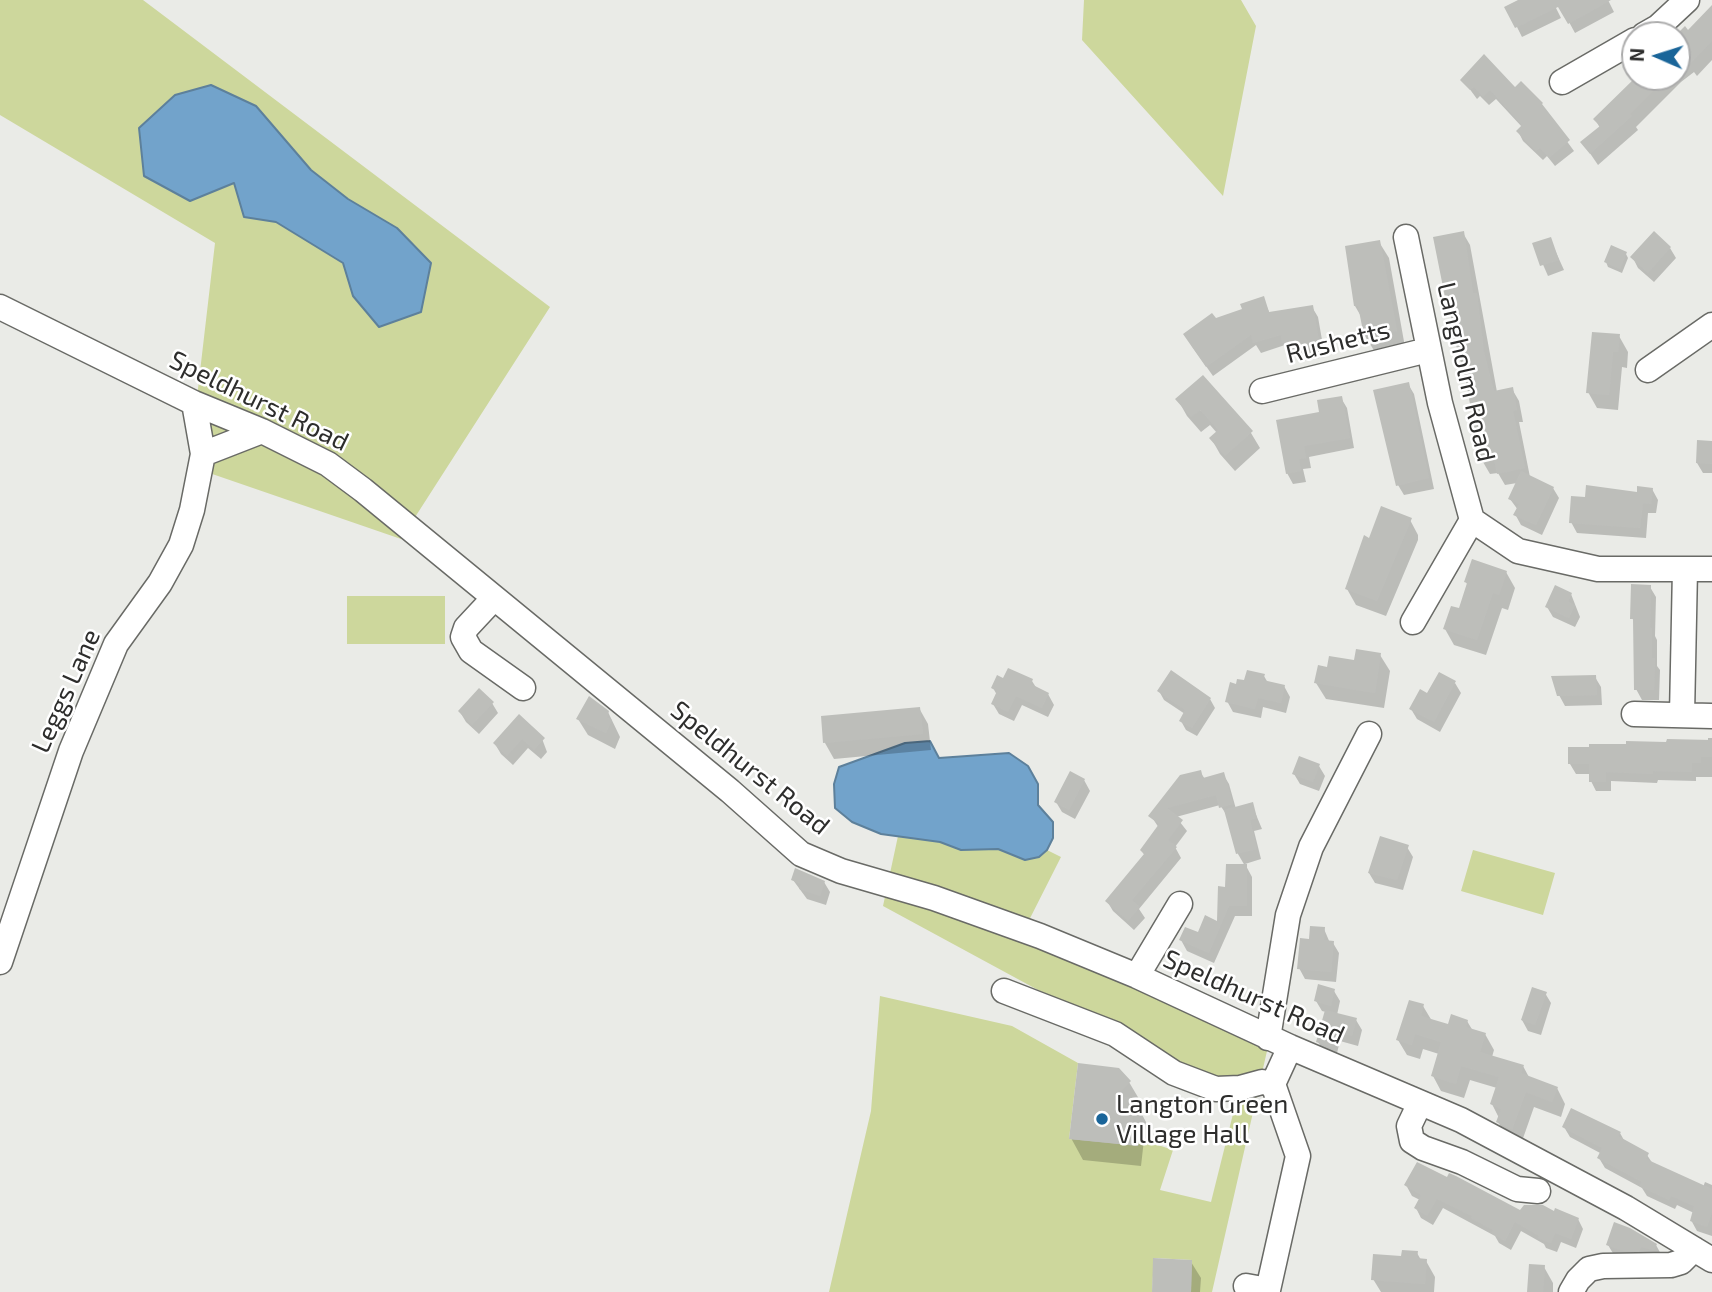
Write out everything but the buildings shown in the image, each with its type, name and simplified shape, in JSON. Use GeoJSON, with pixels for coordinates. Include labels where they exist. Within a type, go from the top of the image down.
{"type":"FeatureCollection","features":[{"type":"Feature","properties":{"kind":"street"},"geometry":{"type":"LineString","coordinates":[[1665,21],[1688,0]]}},
{"type":"Feature","properties":{"kind":"street"},"geometry":{"type":"LineString","coordinates":[[1562,82],[1621,48]]}},
{"type":"Feature","properties":{"kind":"street","name":"Langholm Road"},"geometry":{"type":"LineString","coordinates":[[1406,237],[1428,350],[1462,492],[1472,520]]}},
{"type":"Feature","properties":{"kind":"street","name":"Speldhurst Road"},"geometry":{"type":"LineString","coordinates":[[0,307],[194,403],[262,431],[328,464],[730,790],[801,854],[841,871],[934,898],[1040,936],[1137,976],[1279,1042],[1461,1120],[1626,1208],[1703,1255]]}},
{"type":"Feature","properties":{"kind":"street"},"geometry":{"type":"LineString","coordinates":[[1648,370],[1712,325]]}},
{"type":"Feature","properties":{"kind":"street","name":"Rushetts"},"geometry":{"type":"LineString","coordinates":[[1262,391],[1428,350]]}},
{"type":"Feature","properties":{"kind":"street","name":"Leggs Lane"},"geometry":{"type":"LineString","coordinates":[[0,962],[71,751],[116,643],[160,583],[181,545],[192,510],[203,454],[194,403]]}},
{"type":"Feature","properties":{"kind":"street"},"geometry":{"type":"LineString","coordinates":[[203,454],[262,431]]}},
{"type":"Feature","properties":{"kind":"street"},"geometry":{"type":"LineString","coordinates":[[1413,622],[1472,520],[1518,551],[1598,569],[1712,569]]}},
{"type":"Feature","properties":{"kind":"street"},"geometry":{"type":"LineString","coordinates":[[1682,715],[1685,569]]}},
{"type":"Feature","properties":{"kind":"street"},"geometry":{"type":"LineString","coordinates":[[494,598],[466,628],[463,637],[471,651],[523,688]]}},
{"type":"Feature","properties":{"kind":"street"},"geometry":{"type":"LineString","coordinates":[[1634,714],[1712,716]]}},
{"type":"Feature","properties":{"kind":"street"},"geometry":{"type":"LineString","coordinates":[[1246,1286],[1268,1290],[1298,1156],[1273,1084],[1279,1042],[1288,915],[1311,847],[1369,734]]}},
{"type":"Feature","properties":{"kind":"street"},"geometry":{"type":"LineString","coordinates":[[1137,976],[1180,904]]}},
{"type":"Feature","properties":{"kind":"street"},"geometry":{"type":"LineString","coordinates":[[1004,991],[1115,1034],[1174,1073],[1216,1089],[1262,1082],[1273,1084]]}},
{"type":"Feature","properties":{"kind":"street"},"geometry":{"type":"LineString","coordinates":[[1420,1103],[1409,1126],[1412,1141],[1517,1189],[1538,1191]]}},
{"type":"Feature","properties":{"kind":"street"},"geometry":{"type":"LineString","coordinates":[[1571,1292],[1589,1269],[1603,1266],[1671,1265],[1703,1255]]}},
{"type":"Feature","properties":{"kind":"green space"},"geometry":{"type":"Polygon","coordinates":[[[0,0],[143,0],[550,307],[401,539],[189,466],[215,243],[0,115],[0,0]]]}},
{"type":"Feature","properties":{"kind":"green space"},"geometry":{"type":"Polygon","coordinates":[[[1084,0],[1241,0],[1256,26],[1223,196],[1082,40],[1084,0]]]}},
{"type":"Feature","properties":{"kind":"green space"},"geometry":{"type":"Polygon","coordinates":[[[347,596],[445,596],[445,644],[347,644],[347,596]]]}},
{"type":"Feature","properties":{"kind":"green space"},"geometry":{"type":"Polygon","coordinates":[[[898,836],[940,842],[961,850],[998,849],[1025,860],[1039,857],[1047,850],[1061,857],[1019,940],[1132,985],[1267,1051],[1212,1292],[1191,1292],[1192,1260],[1154,1258],[1152,1292],[829,1292],[871,1111],[880,996],[1012,1026],[1078,1063],[1069,1139],[1138,1146],[1140,1139],[1173,1150],[1160,1190],[1211,1202],[1242,1078],[1217,1079],[1177,1066],[1120,1026],[1038,990],[883,906],[898,836]]]}},
{"type":"Feature","properties":{"kind":"green space"},"geometry":{"type":"Polygon","coordinates":[[[1473,850],[1555,873],[1543,915],[1461,891],[1473,850]]]}},
{"type":"Feature","properties":{"kind":"water"},"geometry":{"type":"Polygon","coordinates":[[[211,85],[256,106],[311,170],[348,199],[397,228],[431,263],[421,312],[379,327],[353,296],[343,263],[276,222],[244,217],[234,183],[190,201],[144,176],[139,128],[175,95],[211,85]]]}},
{"type":"Feature","properties":{"kind":"water"},"geometry":{"type":"Polygon","coordinates":[[[930,741],[939,758],[1009,753],[1028,766],[1038,784],[1038,805],[1053,822],[1053,838],[1047,850],[1039,857],[1025,860],[998,849],[961,850],[940,842],[881,834],[852,822],[835,808],[834,784],[839,767],[905,743],[930,741]]]}},
{"type":"Feature","properties":{"kind":"place","name":"Langton Green Village Hall"},"geometry":{"type":"Point","coordinates":[1102,1119]}}]}
